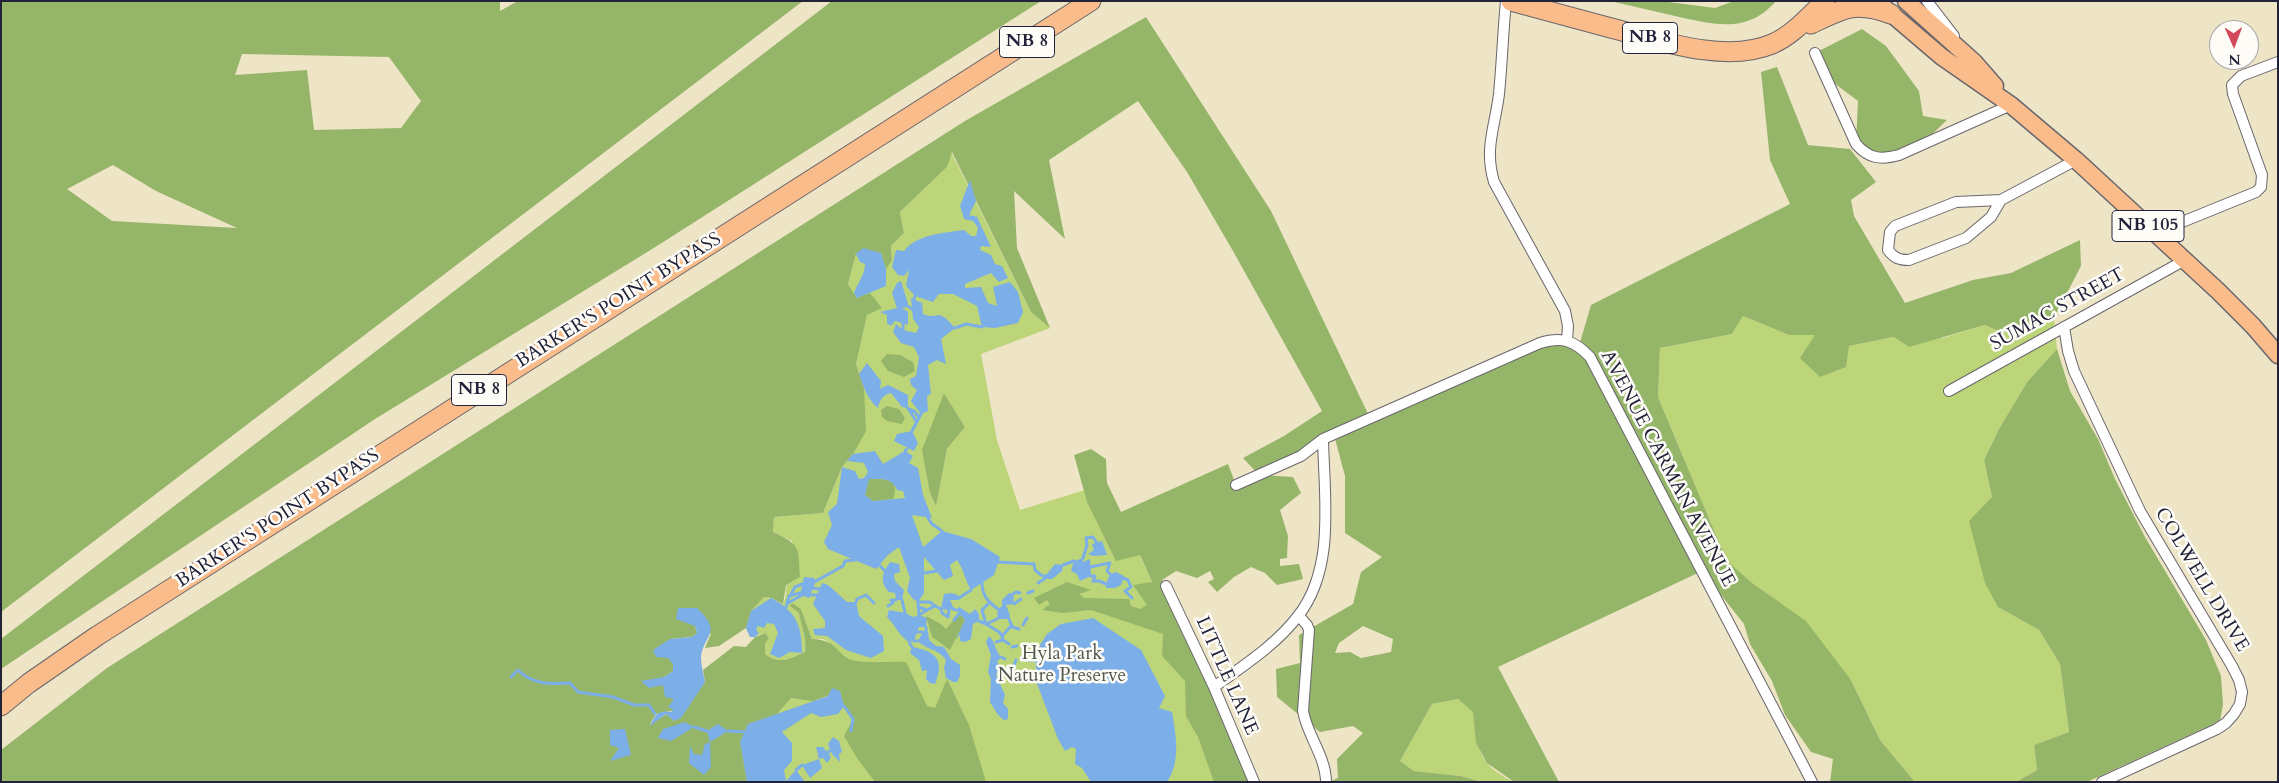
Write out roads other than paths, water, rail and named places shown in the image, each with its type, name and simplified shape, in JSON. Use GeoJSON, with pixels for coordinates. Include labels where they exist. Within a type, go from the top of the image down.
{"type":"FeatureCollection","features":[{"type":"Feature","properties":{"kind":"highway","name":"BARKER'S POINT BYPASS"},"geometry":{"type":"LineString","coordinates":[[1,706],[29,683],[97,636],[440,415],[1091,1]]}},
{"type":"Feature","properties":{"kind":"highway","name":"NB 8"},"geometry":{"type":"LineString","coordinates":[[1511,1],[1671,43],[1699,49],[1724,51],[1748,50],[1771,44],[1790,34],[1825,1]]}},
{"type":"Feature","properties":{"kind":"highway"},"geometry":{"type":"LineString","coordinates":[[1790,34],[1813,1]]}},
{"type":"Feature","properties":{"kind":"highway"},"geometry":{"type":"LineString","coordinates":[[1790,34],[1833,12],[1850,7],[1864,6],[1891,14]]}},
{"type":"Feature","properties":{"kind":"main road","name":"NB 105"},"geometry":{"type":"LineString","coordinates":[[1876,1],[1942,57],[2011,105],[2076,160],[2185,260],[2253,326],[2278,355]]}},
{"type":"Feature","properties":{"kind":"main road","name":"NB 105"},"geometry":{"type":"LineString","coordinates":[[1906,1],[1974,62],[2011,105]]}},
{"type":"Feature","properties":{"kind":"street"},"geometry":{"type":"LineString","coordinates":[[1236,485],[1301,456],[1323,439],[1540,342],[1553,339],[1567,340],[1568,326],[1565,311],[1494,182],[1489,166],[1489,146],[1498,96],[1506,1]]}},
{"type":"Feature","properties":{"kind":"street"},"geometry":{"type":"LineString","coordinates":[[1927,1],[1974,62]]}},
{"type":"Feature","properties":{"kind":"street"},"geometry":{"type":"LineString","coordinates":[[1815,53],[1856,144],[1863,153],[1875,158],[1886,158],[1899,154],[2011,105]]}},
{"type":"Feature","properties":{"kind":"street"},"geometry":{"type":"LineString","coordinates":[[2155,233],[2256,192],[2261,187],[2262,176],[2233,94],[2232,85],[2241,76],[2278,62]]}},
{"type":"Feature","properties":{"kind":"street"},"geometry":{"type":"LineString","coordinates":[[2001,200],[1991,217],[1959,241],[1910,260],[1901,260],[1893,257],[1888,250],[1890,232],[1895,226],[1956,202],[2001,200],[2076,160]]}},
{"type":"Feature","properties":{"kind":"street","name":"SUMAC STREET"},"geometry":{"type":"LineString","coordinates":[[1949,391],[2185,260]]}},
{"type":"Feature","properties":{"kind":"street","name":"COLWELL DRIVE"},"geometry":{"type":"LineString","coordinates":[[2064,327],[2074,371],[2140,511],[2232,666],[2239,680],[2242,692],[2240,704],[2234,714],[2217,729],[2102,782]]}},
{"type":"Feature","properties":{"kind":"street","name":"AVENUE CARMAN AVENUE"},"geometry":{"type":"LineString","coordinates":[[1567,340],[1580,346],[1590,357],[1812,782]]}},
{"type":"Feature","properties":{"kind":"street"},"geometry":{"type":"LineString","coordinates":[[1214,687],[1280,636],[1299,616],[1318,580],[1323,562],[1325,543],[1323,439]]}},
{"type":"Feature","properties":{"kind":"street","name":"LITTLE LANE"},"geometry":{"type":"LineString","coordinates":[[1166,586],[1214,687],[1254,782]]}},
{"type":"Feature","properties":{"kind":"street"},"geometry":{"type":"LineString","coordinates":[[1299,616],[1309,630],[1303,711],[1305,722],[1325,771],[1326,782]]}},
{"type":"Feature","properties":{"kind":"water"},"geometry":{"type":"Polygon","coordinates":[[[970,180],[976,201],[969,215],[977,217],[991,247],[981,246],[980,250],[991,255],[995,264],[1002,266],[1008,278],[999,282],[991,273],[965,284],[965,288],[981,287],[988,303],[997,306],[993,287],[1010,282],[1018,292],[1023,312],[1018,323],[995,328],[982,327],[977,306],[953,294],[939,294],[933,302],[915,296],[906,286],[909,270],[904,276],[898,275],[892,267],[896,250],[904,251],[909,245],[923,238],[940,233],[964,230],[971,236],[976,236],[978,228],[973,221],[964,219],[960,206],[970,180]]]}},
{"type":"Feature","properties":{"kind":"water"},"geometry":{"type":"Polygon","coordinates":[[[863,248],[881,253],[886,269],[886,286],[857,298],[854,293],[863,275],[865,264],[860,262],[856,254],[863,248]]]}},
{"type":"Feature","properties":{"kind":"water"},"geometry":{"type":"Polygon","coordinates":[[[901,281],[909,307],[902,308],[908,312],[908,325],[895,321],[891,326],[887,323],[887,315],[880,312],[897,308],[892,293],[897,283],[901,281]]]}},
{"type":"Feature","properties":{"kind":"water"},"geometry":{"type":"Polygon","coordinates":[[[911,298],[922,303],[923,314],[941,316],[955,328],[941,339],[946,364],[937,360],[928,365],[931,394],[927,396],[928,411],[921,414],[911,401],[917,390],[911,385],[910,379],[916,376],[919,357],[914,347],[901,343],[893,332],[896,324],[903,330],[916,333],[919,327],[913,319],[911,298]]]}},
{"type":"Feature","properties":{"kind":"water"},"geometry":{"type":"Polygon","coordinates":[[[867,363],[881,381],[880,389],[888,385],[908,395],[908,408],[902,407],[891,393],[882,398],[878,408],[874,405],[866,392],[859,374],[867,363]]]}},
{"type":"Feature","properties":{"kind":"water"},"geometry":{"type":"Polygon","coordinates":[[[912,431],[918,443],[914,451],[894,441],[897,434],[912,431]]]}},
{"type":"Feature","properties":{"kind":"water"},"geometry":{"type":"Polygon","coordinates":[[[875,451],[883,464],[905,451],[913,456],[909,463],[918,468],[923,495],[932,518],[912,515],[923,547],[942,531],[971,539],[1000,557],[994,575],[971,590],[957,560],[950,565],[953,576],[944,580],[924,557],[924,593],[918,602],[907,591],[910,578],[899,547],[888,555],[876,569],[828,549],[824,542],[832,525],[828,512],[837,504],[842,467],[855,471],[859,479],[864,478],[868,472],[864,463],[847,461],[853,454],[875,451]],[[869,479],[865,495],[873,501],[905,498],[903,491],[897,490],[889,481],[869,479]]]}},
{"type":"Feature","properties":{"kind":"water"},"geometry":{"type":"Polygon","coordinates":[[[1102,541],[1107,555],[1093,556],[1088,554],[1094,550],[1092,544],[1102,541]]]}},
{"type":"Feature","properties":{"kind":"water"},"geometry":{"type":"Polygon","coordinates":[[[1083,558],[1083,562],[1090,559],[1091,576],[1080,581],[1077,574],[1071,571],[1074,561],[1083,558]]]}},
{"type":"Feature","properties":{"kind":"water"},"geometry":{"type":"Polygon","coordinates":[[[890,562],[899,564],[900,572],[894,574],[895,581],[904,590],[902,600],[896,600],[895,593],[889,592],[883,581],[885,570],[890,562]]]}},
{"type":"Feature","properties":{"kind":"water"},"geometry":{"type":"Polygon","coordinates":[[[1055,564],[1063,565],[1062,571],[1052,579],[1044,579],[1041,575],[1047,574],[1055,564]]]}},
{"type":"Feature","properties":{"kind":"water"},"geometry":{"type":"Polygon","coordinates":[[[1116,572],[1124,576],[1121,585],[1115,588],[1106,588],[1110,574],[1116,572]]]}},
{"type":"Feature","properties":{"kind":"water"},"geometry":{"type":"Polygon","coordinates":[[[804,577],[814,578],[816,581],[809,598],[800,595],[804,577]]]}},
{"type":"Feature","properties":{"kind":"water"},"geometry":{"type":"Polygon","coordinates":[[[822,583],[828,585],[847,602],[856,602],[859,616],[883,636],[884,651],[871,658],[846,650],[827,636],[815,635],[813,629],[825,628],[825,621],[813,604],[822,583]]]}},
{"type":"Feature","properties":{"kind":"water"},"geometry":{"type":"Polygon","coordinates":[[[1009,593],[1013,594],[1014,604],[1006,605],[1010,615],[1009,619],[997,619],[998,609],[1002,606],[1002,600],[1009,593]]]}},
{"type":"Feature","properties":{"kind":"water"},"geometry":{"type":"Polygon","coordinates":[[[944,594],[958,595],[959,600],[950,600],[953,607],[949,610],[941,609],[944,594]]]}},
{"type":"Feature","properties":{"kind":"water"},"geometry":{"type":"Polygon","coordinates":[[[771,598],[786,608],[796,620],[801,634],[802,653],[790,652],[779,658],[770,654],[778,633],[774,624],[767,623],[764,628],[758,626],[756,630],[759,633],[755,637],[750,637],[746,628],[751,611],[771,598]]]}},
{"type":"Feature","properties":{"kind":"water"},"geometry":{"type":"Polygon","coordinates":[[[959,607],[970,614],[975,609],[979,614],[979,621],[973,624],[971,639],[965,642],[960,641],[960,635],[956,639],[965,620],[956,610],[959,607]]]}},
{"type":"Feature","properties":{"kind":"water"},"geometry":{"type":"Polygon","coordinates":[[[678,608],[697,608],[709,623],[710,634],[701,658],[705,682],[681,718],[674,721],[666,714],[650,726],[657,714],[674,710],[668,707],[674,699],[665,697],[663,685],[649,688],[641,681],[664,677],[673,671],[673,664],[668,658],[656,657],[653,650],[670,639],[692,637],[697,633],[695,626],[676,619],[678,608]]]}},
{"type":"Feature","properties":{"kind":"water"},"geometry":{"type":"Polygon","coordinates":[[[889,610],[905,613],[913,617],[919,615],[927,618],[926,627],[919,627],[914,641],[909,642],[887,617],[889,610]]]}},
{"type":"Feature","properties":{"kind":"water"},"geometry":{"type":"Polygon","coordinates":[[[1093,618],[1141,650],[1165,696],[1159,708],[1172,712],[1176,748],[1174,765],[1167,782],[1091,782],[1082,768],[1075,764],[1076,749],[1072,747],[1065,751],[1058,739],[1036,681],[1036,661],[1040,645],[1047,634],[1061,624],[1093,618]]]}},
{"type":"Feature","properties":{"kind":"water"},"geometry":{"type":"Polygon","coordinates":[[[928,631],[929,640],[936,646],[944,647],[951,659],[960,665],[960,676],[957,682],[946,678],[944,668],[946,660],[943,656],[918,641],[923,632],[928,631]]]}},
{"type":"Feature","properties":{"kind":"water"},"geometry":{"type":"Polygon","coordinates":[[[989,636],[1001,657],[997,662],[1000,666],[996,675],[1005,695],[1003,703],[1008,709],[1008,719],[1004,720],[998,715],[990,702],[991,679],[988,672],[991,655],[986,642],[989,636]]]}},
{"type":"Feature","properties":{"kind":"water"},"geometry":{"type":"Polygon","coordinates":[[[912,647],[927,651],[936,658],[939,669],[935,684],[930,683],[926,679],[927,670],[922,671],[919,660],[910,653],[912,647]]]}},
{"type":"Feature","properties":{"kind":"water"},"geometry":{"type":"Polygon","coordinates":[[[832,688],[840,691],[844,706],[838,714],[821,717],[811,713],[782,732],[792,743],[792,761],[784,770],[786,781],[796,770],[805,782],[747,782],[740,742],[748,724],[828,696],[832,688]]]}},
{"type":"Feature","properties":{"kind":"water"},"geometry":{"type":"Polygon","coordinates":[[[685,722],[694,727],[671,741],[658,738],[663,729],[685,722]]]}},
{"type":"Feature","properties":{"kind":"water"},"geometry":{"type":"Polygon","coordinates":[[[718,724],[728,731],[710,742],[707,731],[718,724]]]}},
{"type":"Feature","properties":{"kind":"water"},"geometry":{"type":"Polygon","coordinates":[[[625,729],[631,755],[610,761],[619,748],[610,745],[610,730],[625,729]]]}},
{"type":"Feature","properties":{"kind":"water"},"geometry":{"type":"Polygon","coordinates":[[[833,737],[839,741],[842,752],[839,754],[840,762],[832,754],[828,744],[833,737]]]}},
{"type":"Feature","properties":{"kind":"water"},"geometry":{"type":"Polygon","coordinates":[[[710,742],[711,767],[704,775],[689,763],[690,746],[694,754],[702,755],[705,744],[710,742]]]}},
{"type":"Feature","properties":{"kind":"water"},"geometry":{"type":"Polygon","coordinates":[[[816,747],[823,747],[831,757],[827,763],[823,758],[819,759],[816,747]]]}},
{"type":"Feature","properties":{"kind":"water"},"geometry":{"type":"Polygon","coordinates":[[[819,759],[822,768],[810,778],[802,765],[819,759]]]}},
{"type":"Feature","properties":{"kind":"waterway"},"geometry":{"type":"LineString","coordinates":[[903,324],[903,330]]}},
{"type":"Feature","properties":{"kind":"waterway"},"geometry":{"type":"LineString","coordinates":[[955,328],[966,324],[982,327]]}},
{"type":"Feature","properties":{"kind":"waterway"},"geometry":{"type":"LineString","coordinates":[[908,408],[916,421]]}},
{"type":"Feature","properties":{"kind":"waterway"},"geometry":{"type":"LineString","coordinates":[[908,409],[914,411],[919,417]]}},
{"type":"Feature","properties":{"kind":"waterway"},"geometry":{"type":"LineString","coordinates":[[912,431],[921,414]]}},
{"type":"Feature","properties":{"kind":"waterway"},"geometry":{"type":"LineString","coordinates":[[928,518],[932,524],[942,531]]}},
{"type":"Feature","properties":{"kind":"waterway"},"geometry":{"type":"LineString","coordinates":[[1083,558],[1087,545],[1086,538],[1093,537],[1097,543]]}},
{"type":"Feature","properties":{"kind":"waterway"},"geometry":{"type":"LineString","coordinates":[[816,581],[843,566],[845,561],[855,560]]}},
{"type":"Feature","properties":{"kind":"waterway"},"geometry":{"type":"LineString","coordinates":[[1063,565],[1074,561]]}},
{"type":"Feature","properties":{"kind":"waterway"},"geometry":{"type":"LineString","coordinates":[[998,562],[1034,564],[1035,570],[1041,575]]}},
{"type":"Feature","properties":{"kind":"waterway"},"geometry":{"type":"LineString","coordinates":[[1090,567],[1110,563],[1107,571],[1110,574]]}},
{"type":"Feature","properties":{"kind":"waterway"},"geometry":{"type":"LineString","coordinates":[[879,565],[885,571]]}},
{"type":"Feature","properties":{"kind":"waterway"},"geometry":{"type":"LineString","coordinates":[[924,573],[937,571]]}},
{"type":"Feature","properties":{"kind":"waterway"},"geometry":{"type":"LineString","coordinates":[[1091,576],[1095,576],[1093,581],[1106,584]]}},
{"type":"Feature","properties":{"kind":"waterway"},"geometry":{"type":"LineString","coordinates":[[1123,578],[1128,580],[1131,587],[1125,591],[1132,598]]}},
{"type":"Feature","properties":{"kind":"waterway"},"geometry":{"type":"LineString","coordinates":[[1038,583],[1044,579]]}},
{"type":"Feature","properties":{"kind":"waterway"},"geometry":{"type":"LineString","coordinates":[[982,583],[986,598],[998,609]]}},
{"type":"Feature","properties":{"kind":"waterway"},"geometry":{"type":"LineString","coordinates":[[790,596],[795,587],[802,584]]}},
{"type":"Feature","properties":{"kind":"waterway"},"geometry":{"type":"LineString","coordinates":[[813,588],[819,589]]}},
{"type":"Feature","properties":{"kind":"waterway"},"geometry":{"type":"LineString","coordinates":[[959,598],[971,590]]}},
{"type":"Feature","properties":{"kind":"waterway"},"geometry":{"type":"LineString","coordinates":[[1028,593],[1033,591]]}},
{"type":"Feature","properties":{"kind":"waterway"},"geometry":{"type":"LineString","coordinates":[[1013,594],[1016,592],[1020,593]]}},
{"type":"Feature","properties":{"kind":"waterway"},"geometry":{"type":"LineString","coordinates":[[786,607],[789,596],[800,593]]}},
{"type":"Feature","properties":{"kind":"waterway"},"geometry":{"type":"LineString","coordinates":[[788,603],[802,595]]}},
{"type":"Feature","properties":{"kind":"waterway"},"geometry":{"type":"LineString","coordinates":[[810,595],[817,595]]}},
{"type":"Feature","properties":{"kind":"waterway"},"geometry":{"type":"LineString","coordinates":[[856,602],[857,599],[866,595],[874,603]]}},
{"type":"Feature","properties":{"kind":"waterway"},"geometry":{"type":"LineString","coordinates":[[1014,604],[1021,599]]}},
{"type":"Feature","properties":{"kind":"waterway"},"geometry":{"type":"LineString","coordinates":[[888,606],[893,603],[891,600],[896,600]]}},
{"type":"Feature","properties":{"kind":"waterway"},"geometry":{"type":"LineString","coordinates":[[902,600],[905,613]]}},
{"type":"Feature","properties":{"kind":"waterway"},"geometry":{"type":"LineString","coordinates":[[927,610],[919,615],[918,602],[930,602],[935,606]]}},
{"type":"Feature","properties":{"kind":"waterway"},"geometry":{"type":"LineString","coordinates":[[989,603],[982,610],[986,624],[1002,636]]}},
{"type":"Feature","properties":{"kind":"waterway"},"geometry":{"type":"LineString","coordinates":[[918,607],[927,610],[935,606],[941,609],[942,613],[948,617]]}},
{"type":"Feature","properties":{"kind":"waterway"},"geometry":{"type":"LineString","coordinates":[[951,608],[956,610]]}},
{"type":"Feature","properties":{"kind":"waterway"},"geometry":{"type":"LineString","coordinates":[[948,617],[949,610]]}},
{"type":"Feature","properties":{"kind":"waterway"},"geometry":{"type":"LineString","coordinates":[[954,620],[959,614]]}},
{"type":"Feature","properties":{"kind":"waterway"},"geometry":{"type":"LineString","coordinates":[[1023,625],[1027,618]]}},
{"type":"Feature","properties":{"kind":"waterway"},"geometry":{"type":"LineString","coordinates":[[979,621],[986,624],[997,619]]}},
{"type":"Feature","properties":{"kind":"waterway"},"geometry":{"type":"LineString","coordinates":[[1009,619],[1012,627],[1019,629]]}},
{"type":"Feature","properties":{"kind":"waterway"},"geometry":{"type":"LineString","coordinates":[[1003,640],[1002,636],[1012,625]]}},
{"type":"Feature","properties":{"kind":"waterway"},"geometry":{"type":"LineString","coordinates":[[916,632],[923,632]]}},
{"type":"Feature","properties":{"kind":"waterway"},"geometry":{"type":"LineString","coordinates":[[996,642],[1003,640],[1009,644]]}},
{"type":"Feature","properties":{"kind":"waterway"},"geometry":{"type":"LineString","coordinates":[[909,642],[912,647]]}},
{"type":"Feature","properties":{"kind":"waterway"},"geometry":{"type":"LineString","coordinates":[[1012,647],[1017,646]]}},
{"type":"Feature","properties":{"kind":"waterway"},"geometry":{"type":"LineString","coordinates":[[1001,657],[1005,659]]}},
{"type":"Feature","properties":{"kind":"waterway"},"geometry":{"type":"LineString","coordinates":[[1021,659],[1036,661]]}},
{"type":"Feature","properties":{"kind":"waterway"},"geometry":{"type":"LineString","coordinates":[[1012,670],[1016,660]]}},
{"type":"Feature","properties":{"kind":"waterway"},"geometry":{"type":"LineString","coordinates":[[511,677],[518,670],[536,681],[570,683],[578,692],[613,697],[634,705],[649,705],[655,714]]}},
{"type":"Feature","properties":{"kind":"waterway"},"geometry":{"type":"LineString","coordinates":[[844,706],[853,719],[851,731]]}},
{"type":"Feature","properties":{"kind":"waterway"},"geometry":{"type":"LineString","coordinates":[[694,727],[707,731]]}},
{"type":"Feature","properties":{"kind":"waterway"},"geometry":{"type":"LineString","coordinates":[[728,731],[745,732]]}},
{"type":"Feature","properties":{"kind":"waterway"},"geometry":{"type":"LineString","coordinates":[[827,753],[831,750]]}},
{"type":"Feature","properties":{"kind":"waterway"},"geometry":{"type":"LineString","coordinates":[[796,770],[802,765]]}},
{"type":"Feature","properties":{"kind":"park label","name":"Hyla Park Nature Preserve"},"geometry":{"type":"Point","coordinates":[1062,666]}}]}
